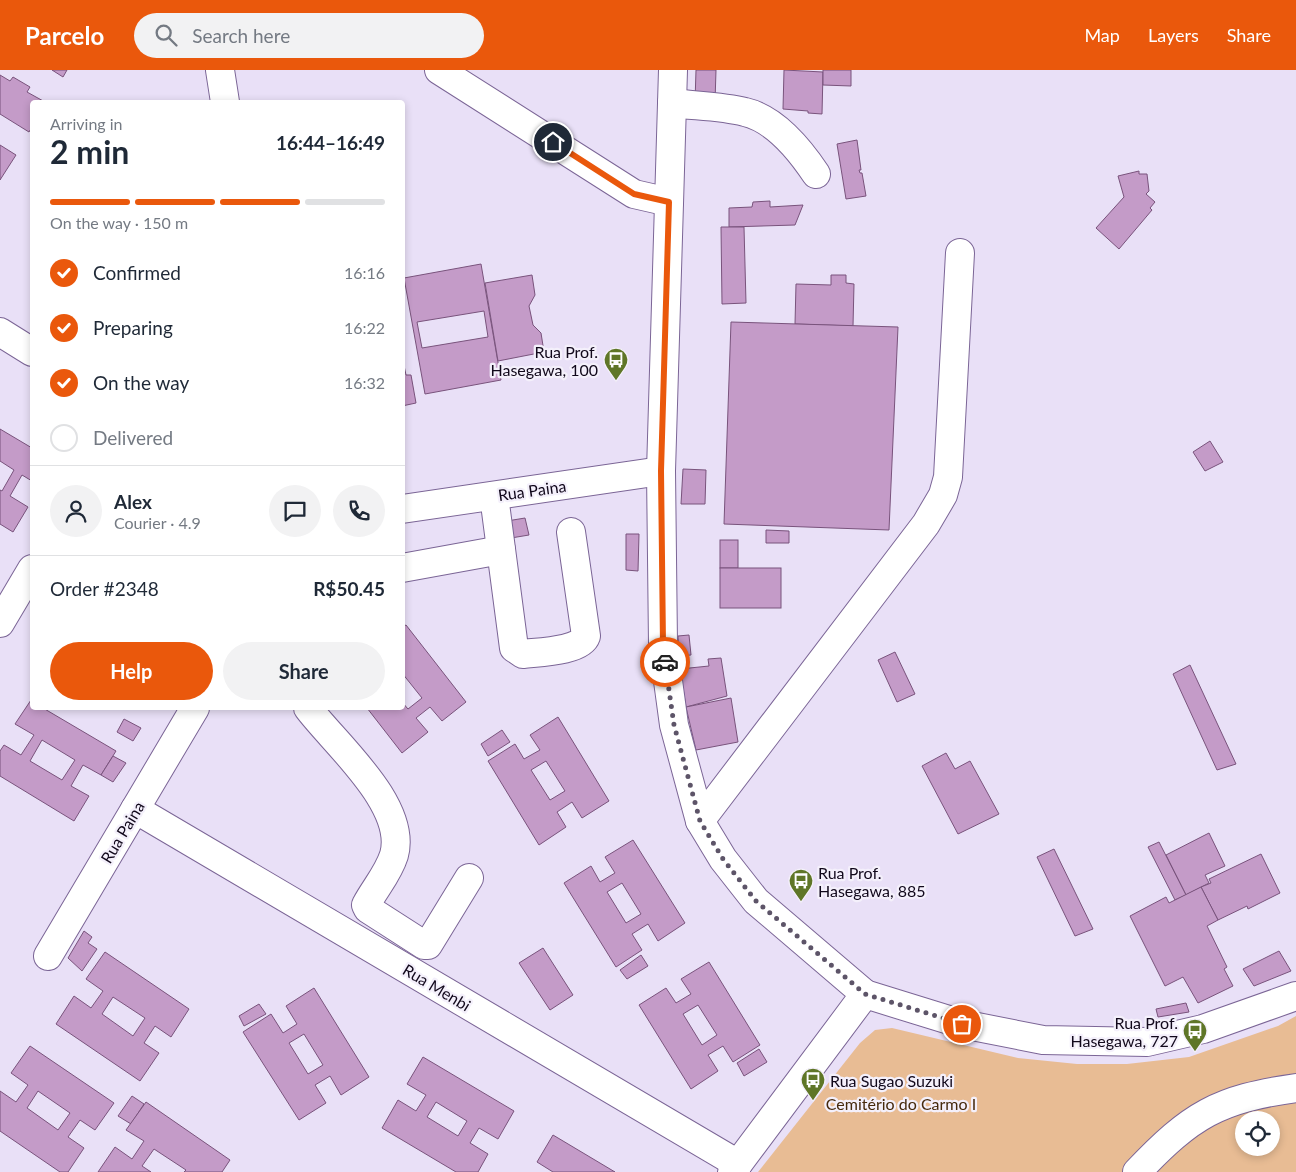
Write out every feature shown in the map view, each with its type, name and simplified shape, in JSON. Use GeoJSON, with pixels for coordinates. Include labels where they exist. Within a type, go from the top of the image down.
{"type":"FeatureCollection","features":[{"type":"Feature","properties":{"kind":"street"},"geometry":{"type":"LineString","coordinates":[[220,70],[225,100]]}},
{"type":"Feature","properties":{"kind":"street"},"geometry":{"type":"LineString","coordinates":[[439,70],[634,194],[669,202]]}},
{"type":"Feature","properties":{"kind":"street"},"geometry":{"type":"LineString","coordinates":[[673,70],[661,471],[663,644],[674,725],[700,821],[723,859],[756,901],[865,994],[962,1024],[1043,1040],[1147,1042],[1203,1029],[1296,996]]}},
{"type":"Feature","properties":{"kind":"street"},"geometry":{"type":"LineString","coordinates":[[672,103],[746,112],[763,120],[784,136],[804,157],[816,174]]}},
{"type":"Feature","properties":{"kind":"street"},"geometry":{"type":"LineString","coordinates":[[700,821],[926,524],[943,495],[948,477],[960,253]]}},
{"type":"Feature","properties":{"kind":"street"},"geometry":{"type":"LineString","coordinates":[[0,332],[30,351]]}},
{"type":"Feature","properties":{"kind":"street","name":"Rua Paina"},"geometry":{"type":"LineString","coordinates":[[405,509],[661,471]]}},
{"type":"Feature","properties":{"kind":"street"},"geometry":{"type":"LineString","coordinates":[[494,496],[514,648],[517,652],[524,654],[577,646],[584,641],[586,636],[571,532]]}},
{"type":"Feature","properties":{"kind":"street"},"geometry":{"type":"LineString","coordinates":[[405,567],[502,550]]}},
{"type":"Feature","properties":{"kind":"street"},"geometry":{"type":"LineString","coordinates":[[0,623],[30,572]]}},
{"type":"Feature","properties":{"kind":"street","name":"Rua Paina"},"geometry":{"type":"LineString","coordinates":[[48,956],[194,710]]}},
{"type":"Feature","properties":{"kind":"street"},"geometry":{"type":"LineString","coordinates":[[310,710],[357,763],[373,786],[395,827],[394,854],[386,876],[368,901],[368,909],[424,945],[428,945],[470,878]]}},
{"type":"Feature","properties":{"kind":"street","name":"Rua Menbi"},"geometry":{"type":"LineString","coordinates":[[135,809],[735,1168]]}},
{"type":"Feature","properties":{"kind":"street"},"geometry":{"type":"LineString","coordinates":[[735,1168],[865,994]]}},
{"type":"Feature","properties":{"kind":"street"},"geometry":{"type":"LineString","coordinates":[[1137,1172],[1159,1149],[1201,1115],[1232,1100],[1255,1094],[1296,1088]]}},
{"type":"Feature","properties":{"kind":"green space","name":"Cemitério do Carmo I"},"geometry":{"type":"Polygon","coordinates":[[[1296,1016],[1296,1172],[758,1172],[860,1043],[875,1030],[892,1028],[1018,1058],[1077,1064],[1127,1064],[1189,1057],[1278,1026],[1296,1016]]]}},
{"type":"Feature","properties":{"kind":"building"},"geometry":{"type":"Polygon","coordinates":[[[52,70],[67,70],[63,77],[52,70]]]}},
{"type":"Feature","properties":{"kind":"building"},"geometry":{"type":"Polygon","coordinates":[[[696,70],[716,70],[715,102],[695,102],[696,70]]]}},
{"type":"Feature","properties":{"kind":"building"},"geometry":{"type":"Polygon","coordinates":[[[784,70],[823,72],[822,114],[783,109],[784,70]]]}},
{"type":"Feature","properties":{"kind":"building"},"geometry":{"type":"Polygon","coordinates":[[[823,70],[851,70],[851,86],[823,85],[823,70]]]}},
{"type":"Feature","properties":{"kind":"building"},"geometry":{"type":"Polygon","coordinates":[[[0,75],[10,81],[13,77],[30,87],[27,92],[41,100],[30,100],[29,132],[0,114],[0,75]]]}},
{"type":"Feature","properties":{"kind":"building"},"geometry":{"type":"Polygon","coordinates":[[[857,140],[861,170],[859,170],[862,173],[866,196],[846,199],[837,144],[857,140]]]}},
{"type":"Feature","properties":{"kind":"building"},"geometry":{"type":"Polygon","coordinates":[[[0,145],[16,155],[0,180],[0,145]]]}},
{"type":"Feature","properties":{"kind":"building"},"geometry":{"type":"Polygon","coordinates":[[[1139,171],[1139,174],[1147,174],[1149,191],[1146,194],[1155,202],[1150,208],[1152,210],[1119,249],[1096,228],[1124,197],[1118,176],[1139,171]]]}},
{"type":"Feature","properties":{"kind":"building"},"geometry":{"type":"Polygon","coordinates":[[[770,201],[770,207],[803,205],[795,225],[729,227],[729,208],[752,207],[753,202],[770,201]]]}},
{"type":"Feature","properties":{"kind":"building"},"geometry":{"type":"Polygon","coordinates":[[[721,227],[744,227],[746,303],[722,304],[721,227]]]}},
{"type":"Feature","properties":{"kind":"building"},"geometry":{"type":"Polygon","coordinates":[[[481,264],[501,380],[425,394],[405,278],[481,264]],[[484,311],[417,322],[422,348],[488,337],[484,311]]]}},
{"type":"Feature","properties":{"kind":"building"},"geometry":{"type":"Polygon","coordinates":[[[532,275],[535,295],[529,306],[533,325],[541,333],[544,352],[498,361],[485,283],[532,275]]]}},
{"type":"Feature","properties":{"kind":"building"},"geometry":{"type":"Polygon","coordinates":[[[831,275],[846,275],[846,283],[854,284],[853,326],[795,324],[796,284],[831,285],[831,275]]]}},
{"type":"Feature","properties":{"kind":"building"},"geometry":{"type":"Polygon","coordinates":[[[731,322],[898,327],[889,530],[724,524],[731,322]]]}},
{"type":"Feature","properties":{"kind":"building"},"geometry":{"type":"Polygon","coordinates":[[[405,370],[406,375],[411,375],[416,403],[405,405],[405,370]]]}},
{"type":"Feature","properties":{"kind":"building"},"geometry":{"type":"Polygon","coordinates":[[[0,429],[30,447],[30,480],[22,475],[10,496],[28,507],[13,532],[0,524],[0,490],[2,491],[14,470],[0,461],[0,429]]]}},
{"type":"Feature","properties":{"kind":"building"},"geometry":{"type":"Polygon","coordinates":[[[1210,441],[1223,462],[1205,471],[1193,452],[1210,441]]]}},
{"type":"Feature","properties":{"kind":"building"},"geometry":{"type":"Polygon","coordinates":[[[683,469],[706,470],[705,504],[681,504],[683,469]]]}},
{"type":"Feature","properties":{"kind":"building"},"geometry":{"type":"Polygon","coordinates":[[[525,518],[529,535],[511,538],[507,521],[525,518]]]}},
{"type":"Feature","properties":{"kind":"building"},"geometry":{"type":"Polygon","coordinates":[[[766,530],[789,531],[789,543],[766,543],[766,530]]]}},
{"type":"Feature","properties":{"kind":"building"},"geometry":{"type":"Polygon","coordinates":[[[626,534],[639,534],[638,571],[626,570],[626,534]]]}},
{"type":"Feature","properties":{"kind":"building"},"geometry":{"type":"Polygon","coordinates":[[[720,540],[738,540],[738,568],[720,568],[720,540]]]}},
{"type":"Feature","properties":{"kind":"building"},"geometry":{"type":"Polygon","coordinates":[[[720,568],[781,568],[781,608],[720,608],[720,568]]]}},
{"type":"Feature","properties":{"kind":"building"},"geometry":{"type":"Polygon","coordinates":[[[405,626],[466,702],[442,721],[430,707],[416,718],[428,732],[402,753],[369,710],[405,710],[405,706],[408,709],[422,698],[405,677],[405,626]]]}},
{"type":"Feature","properties":{"kind":"building"},"geometry":{"type":"Polygon","coordinates":[[[689,635],[691,655],[679,656],[678,636],[689,635]]]}},
{"type":"Feature","properties":{"kind":"building"},"geometry":{"type":"Polygon","coordinates":[[[895,652],[915,694],[897,702],[878,660],[895,652]]]}},
{"type":"Feature","properties":{"kind":"building"},"geometry":{"type":"Polygon","coordinates":[[[721,658],[727,696],[686,707],[680,669],[709,666],[708,659],[721,658]]]}},
{"type":"Feature","properties":{"kind":"building"},"geometry":{"type":"Polygon","coordinates":[[[1190,665],[1236,764],[1217,770],[1173,674],[1190,665]]]}},
{"type":"Feature","properties":{"kind":"building"},"geometry":{"type":"Polygon","coordinates":[[[731,698],[738,742],[696,750],[686,707],[731,698]]]}},
{"type":"Feature","properties":{"kind":"building"},"geometry":{"type":"Polygon","coordinates":[[[30,702],[30,710],[46,710],[116,751],[101,775],[83,765],[71,786],[89,796],[74,821],[0,776],[0,751],[4,745],[21,755],[34,735],[15,724],[30,702]],[[42,740],[30,761],[62,780],[75,760],[42,740]]]}},
{"type":"Feature","properties":{"kind":"building"},"geometry":{"type":"Polygon","coordinates":[[[558,717],[609,801],[582,818],[572,802],[557,812],[566,827],[539,845],[488,761],[515,744],[524,759],[540,750],[530,735],[558,717]],[[546,761],[531,770],[550,800],[565,791],[546,761]]]}},
{"type":"Feature","properties":{"kind":"building"},"geometry":{"type":"Polygon","coordinates":[[[124,719],[141,728],[133,741],[117,732],[124,719]]]}},
{"type":"Feature","properties":{"kind":"building"},"geometry":{"type":"Polygon","coordinates":[[[502,730],[510,742],[488,756],[481,744],[502,730]]]}},
{"type":"Feature","properties":{"kind":"building"},"geometry":{"type":"Polygon","coordinates":[[[946,753],[955,769],[970,761],[999,814],[958,834],[922,766],[946,753]]]}},
{"type":"Feature","properties":{"kind":"building"},"geometry":{"type":"Polygon","coordinates":[[[113,756],[126,763],[113,782],[101,775],[113,756]]]}},
{"type":"Feature","properties":{"kind":"building"},"geometry":{"type":"Polygon","coordinates":[[[1209,833],[1225,866],[1205,875],[1209,883],[1186,895],[1166,855],[1209,833]]]}},
{"type":"Feature","properties":{"kind":"building"},"geometry":{"type":"Polygon","coordinates":[[[633,840],[685,923],[658,941],[648,924],[632,934],[642,950],[616,967],[564,883],[591,866],[600,882],[615,873],[605,857],[633,840]],[[622,883],[607,892],[626,923],[641,914],[622,883]]]}},
{"type":"Feature","properties":{"kind":"building"},"geometry":{"type":"Polygon","coordinates":[[[1159,842],[1186,895],[1175,900],[1148,847],[1159,842]]]}},
{"type":"Feature","properties":{"kind":"building"},"geometry":{"type":"Polygon","coordinates":[[[1054,849],[1093,929],[1075,936],[1037,857],[1054,849]]]}},
{"type":"Feature","properties":{"kind":"building"},"geometry":{"type":"Polygon","coordinates":[[[1261,854],[1280,893],[1248,909],[1247,906],[1218,920],[1201,887],[1211,883],[1209,879],[1261,854]]]}},
{"type":"Feature","properties":{"kind":"building"},"geometry":{"type":"Polygon","coordinates":[[[1201,887],[1218,920],[1207,926],[1227,967],[1224,969],[1233,986],[1198,1003],[1183,977],[1165,986],[1130,916],[1166,897],[1169,903],[1201,887]]]}},
{"type":"Feature","properties":{"kind":"building"},"geometry":{"type":"Polygon","coordinates":[[[84,931],[92,937],[88,943],[97,949],[82,971],[68,958],[84,931]]]}},
{"type":"Feature","properties":{"kind":"building"},"geometry":{"type":"Polygon","coordinates":[[[543,948],[573,995],[550,1010],[519,963],[543,948]]]}},
{"type":"Feature","properties":{"kind":"building"},"geometry":{"type":"Polygon","coordinates":[[[1279,951],[1291,971],[1254,986],[1243,969],[1279,951]]]}},
{"type":"Feature","properties":{"kind":"building"},"geometry":{"type":"Polygon","coordinates":[[[105,952],[189,1009],[171,1037],[155,1026],[144,1043],[159,1053],[140,1081],[56,1024],[74,996],[91,1008],[103,991],[86,979],[105,952]],[[113,997],[102,1014],[133,1036],[145,1018],[113,997]]]}},
{"type":"Feature","properties":{"kind":"building"},"geometry":{"type":"Polygon","coordinates":[[[641,955],[648,966],[627,979],[620,970],[641,955]]]}},
{"type":"Feature","properties":{"kind":"building"},"geometry":{"type":"Polygon","coordinates":[[[709,962],[760,1045],[733,1062],[723,1046],[708,1055],[718,1071],[691,1089],[639,1005],[666,988],[676,1003],[691,994],[681,979],[709,962]],[[698,1005],[683,1014],[702,1045],[717,1035],[698,1005]]]}},
{"type":"Feature","properties":{"kind":"building"},"geometry":{"type":"Polygon","coordinates":[[[314,988],[369,1077],[341,1095],[330,1076],[315,1085],[326,1103],[299,1120],[243,1032],[271,1014],[283,1033],[297,1024],[286,1006],[314,988]],[[304,1034],[289,1043],[308,1074],[323,1065],[304,1034]]]}},
{"type":"Feature","properties":{"kind":"building"},"geometry":{"type":"Polygon","coordinates":[[[1186,1003],[1189,1012],[1158,1017],[1156,1009],[1186,1003]]]}},
{"type":"Feature","properties":{"kind":"building"},"geometry":{"type":"Polygon","coordinates":[[[259,1004],[266,1014],[244,1026],[239,1016],[259,1004]]]}},
{"type":"Feature","properties":{"kind":"building"},"geometry":{"type":"Polygon","coordinates":[[[30,1046],[114,1103],[95,1130],[80,1120],[68,1137],[84,1148],[68,1172],[60,1172],[0,1131],[0,1091],[16,1102],[28,1085],[11,1073],[30,1046]],[[38,1091],[27,1108],[58,1130],[70,1113],[38,1091]]]}},
{"type":"Feature","properties":{"kind":"building"},"geometry":{"type":"Polygon","coordinates":[[[759,1049],[767,1062],[744,1076],[737,1063],[759,1049]]]}},
{"type":"Feature","properties":{"kind":"building"},"geometry":{"type":"Polygon","coordinates":[[[423,1057],[514,1111],[498,1139],[479,1128],[470,1143],[488,1154],[478,1172],[456,1172],[382,1128],[398,1100],[416,1111],[426,1095],[407,1084],[423,1057]],[[436,1102],[427,1117],[458,1136],[467,1121],[436,1102]]]}},
{"type":"Feature","properties":{"kind":"building"},"geometry":{"type":"Polygon","coordinates":[[[132,1096],[144,1104],[131,1124],[118,1116],[132,1096]]]}},
{"type":"Feature","properties":{"kind":"building"},"geometry":{"type":"Polygon","coordinates":[[[146,1102],[230,1160],[222,1172],[184,1172],[186,1170],[154,1149],[142,1166],[151,1172],[98,1172],[115,1147],[132,1159],[144,1141],[126,1130],[146,1102]]]}},
{"type":"Feature","properties":{"kind":"building"},"geometry":{"type":"Polygon","coordinates":[[[553,1135],[615,1172],[553,1172],[537,1162],[553,1135]]]}},
{"type":"Feature","properties":{"kind":"way so far"},"geometry":{"type":"LineString","coordinates":[[665,662],[674,725],[700,821],[723,859],[756,901],[865,994],[962,1024]]}},
{"type":"Feature","properties":{"kind":"place","name":"Rua Prof. Hasegawa, 100"},"geometry":{"type":"Point","coordinates":[616,381]}},
{"type":"Feature","properties":{"kind":"place","name":"Rua Prof. Hasegawa, 885"},"geometry":{"type":"Point","coordinates":[801,902]}},
{"type":"Feature","properties":{"kind":"place","name":"Rua Prof. Hasegawa, 727"},"geometry":{"type":"Point","coordinates":[1195,1052]}},
{"type":"Feature","properties":{"kind":"place","name":"Rua Sugao Suzuki"},"geometry":{"type":"Point","coordinates":[813,1101]}},
{"type":"Feature","properties":{"kind":"route"},"geometry":{"type":"LineString","coordinates":[[553,142],[634,194],[669,202],[661,471],[663,644],[665,662]]}}]}
